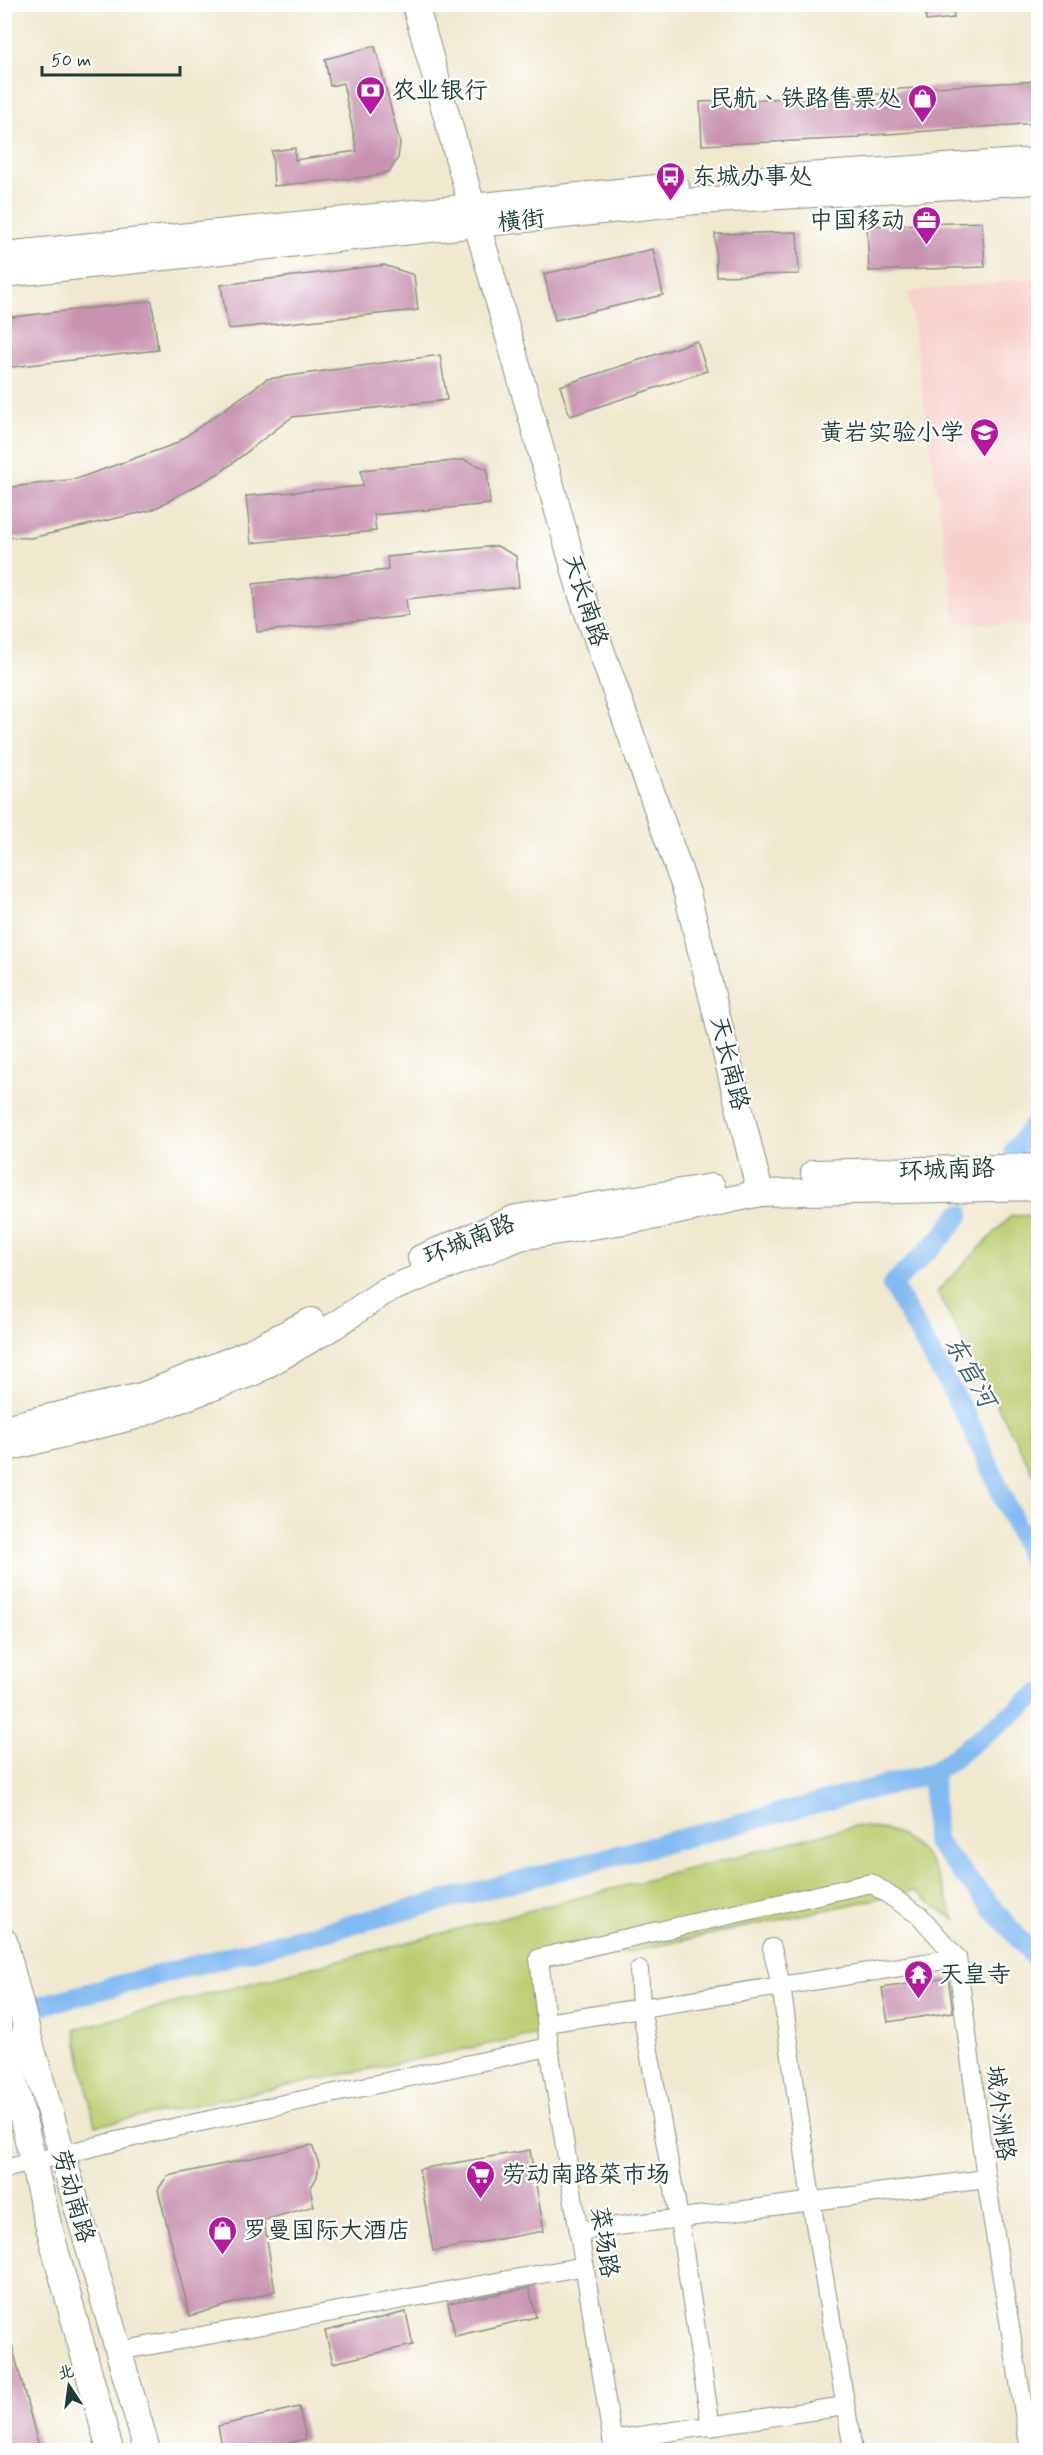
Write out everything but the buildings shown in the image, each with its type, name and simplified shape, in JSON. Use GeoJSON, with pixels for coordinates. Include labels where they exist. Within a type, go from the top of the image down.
{"type":"FeatureCollection","features":[{"type":"Feature","properties":{"kind":"street","name":"天长南路"},"geometry":{"type":"LineString","coordinates":[[415,4],[472,215],[582,596],[687,893],[759,1186]]}},
{"type":"Feature","properties":{"kind":"street","name":"横街"},"geometry":{"type":"LineString","coordinates":[[4,274],[708,183],[1038,161]]}},
{"type":"Feature","properties":{"kind":"street","name":"横街"},"geometry":{"type":"LineString","coordinates":[[4,255],[472,215],[1038,181]]}},
{"type":"Feature","properties":{"kind":"street","name":"环城南路"},"geometry":{"type":"LineString","coordinates":[[4,1428],[142,1396],[246,1354],[328,1312],[381,1275],[516,1218],[759,1186],[803,1174],[1038,1167]]}},
{"type":"Feature","properties":{"kind":"street"},"geometry":{"type":"LineString","coordinates":[[4,1449],[132,1417],[254,1372],[334,1326],[385,1291],[520,1237],[651,1217],[759,1186],[1038,1187]]}},
{"type":"Feature","properties":{"kind":"street","name":"菜场路"},"geometry":{"type":"LineString","coordinates":[[613,2445],[549,2047],[538,1971],[539,1958],[871,1883],[920,1916],[957,1958]]}},
{"type":"Feature","properties":{"kind":"street","name":"劳动南路"},"geometry":{"type":"LineString","coordinates":[[5,1944],[13,2041],[33,2163],[110,2451]]}},
{"type":"Feature","properties":{"kind":"street"},"geometry":{"type":"LineString","coordinates":[[772,1948],[781,1985],[811,2200],[853,2451]]}},
{"type":"Feature","properties":{"kind":"street"},"geometry":{"type":"LineString","coordinates":[[547,2023],[957,1958]]}},
{"type":"Feature","properties":{"kind":"street","name":"城外洲路"},"geometry":{"type":"LineString","coordinates":[[957,1958],[986,2179],[1029,2451]]}},
{"type":"Feature","properties":{"kind":"street"},"geometry":{"type":"LineString","coordinates":[[639,1970],[641,2007],[679,2218],[711,2427]]}},
{"type":"Feature","properties":{"kind":"street","name":"劳动南路"},"geometry":{"type":"LineString","coordinates":[[13,2041],[63,2156],[147,2451]]}},
{"type":"Feature","properties":{"kind":"street"},"geometry":{"type":"LineString","coordinates":[[4,2169],[165,2129],[549,2047]]}},
{"type":"Feature","properties":{"kind":"street"},"geometry":{"type":"LineString","coordinates":[[579,2231],[986,2179]]}},
{"type":"Feature","properties":{"kind":"street"},"geometry":{"type":"LineString","coordinates":[[119,2351],[585,2266]]}},
{"type":"Feature","properties":{"kind":"street"},"geometry":{"type":"LineString","coordinates":[[613,2445],[845,2406]]}},
{"type":"Feature","properties":{"kind":"shaded area","name":"黄岩实验小学"},"geometry":{"type":"Polygon","coordinates":[[[1038,278],[1038,627],[956,622],[908,292],[1038,278]]]}},
{"type":"Feature","properties":{"kind":"green space"},"geometry":{"type":"Polygon","coordinates":[[[1038,1215],[1038,1482],[937,1292],[1011,1216],[1038,1215]]]}},
{"type":"Feature","properties":{"kind":"green space"},"geometry":{"type":"Polygon","coordinates":[[[853,1826],[894,1833],[911,1842],[935,1871],[955,1920],[914,1891],[539,1971],[548,2032],[95,2126],[75,2029],[853,1826]]]}},
{"type":"Feature","properties":{"kind":"waterway","name":"东官河"},"geometry":{"type":"LineString","coordinates":[[1014,1150],[1038,1120]]}},
{"type":"Feature","properties":{"kind":"waterway","name":"东官河"},"geometry":{"type":"LineString","coordinates":[[960,1214],[942,1237],[892,1285],[969,1421],[1038,1575]]}},
{"type":"Feature","properties":{"kind":"waterway"},"geometry":{"type":"LineString","coordinates":[[4,2015],[933,1773],[1038,1694]]}},
{"type":"Feature","properties":{"kind":"waterway"},"geometry":{"type":"LineString","coordinates":[[933,1773],[935,1841],[1038,1961]]}},
{"type":"Feature","properties":{"kind":"place","name":"农业银行"},"geometry":{"type":"Point","coordinates":[371,116]}},
{"type":"Feature","properties":{"kind":"place","name":"民航、铁路售票处"},"geometry":{"type":"Point","coordinates":[922,124]}},
{"type":"Feature","properties":{"kind":"place","name":"东城办事处"},"geometry":{"type":"Point","coordinates":[671,202]}},
{"type":"Feature","properties":{"kind":"place","name":"中国移动"},"geometry":{"type":"Point","coordinates":[926,246]}},
{"type":"Feature","properties":{"kind":"place","name":"黄岩实验小学"},"geometry":{"type":"Point","coordinates":[985,458]}},
{"type":"Feature","properties":{"kind":"place","name":"天皇寺"},"geometry":{"type":"Point","coordinates":[918,2000]}},
{"type":"Feature","properties":{"kind":"place","name":"劳动南路菜市场"},"geometry":{"type":"Point","coordinates":[481,2200]}},
{"type":"Feature","properties":{"kind":"place","name":"罗曼国际大酒店"},"geometry":{"type":"Point","coordinates":[222,2256]}}]}
